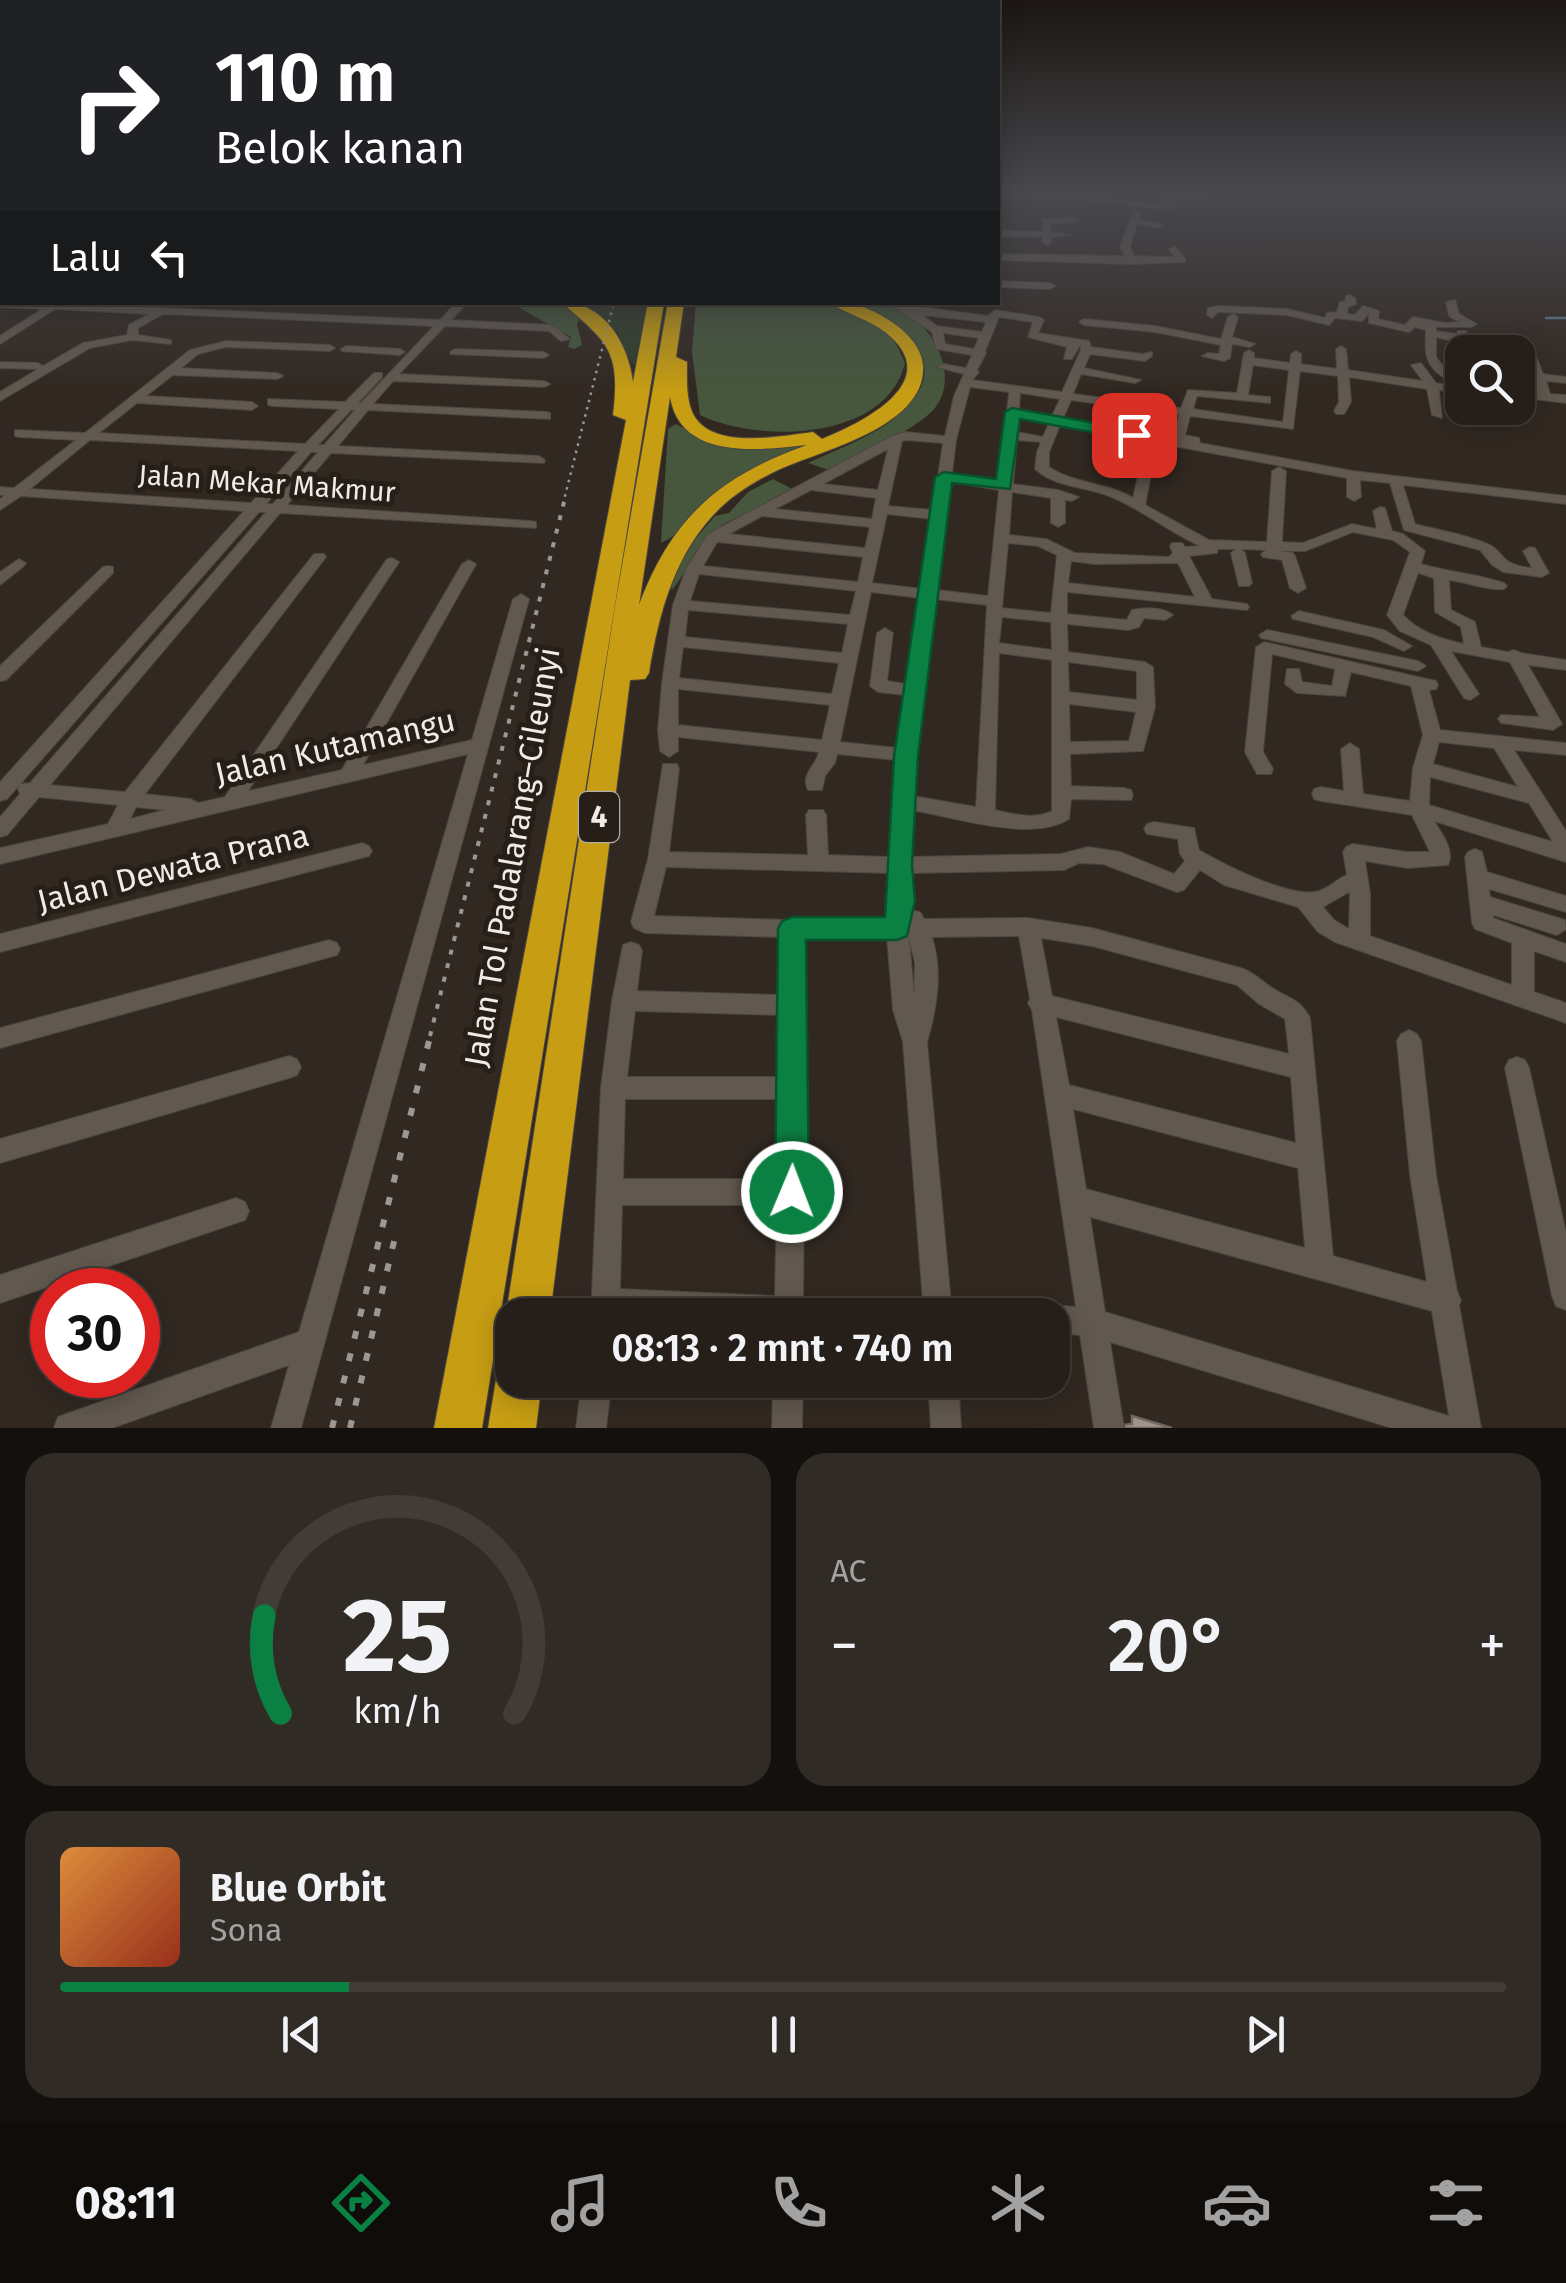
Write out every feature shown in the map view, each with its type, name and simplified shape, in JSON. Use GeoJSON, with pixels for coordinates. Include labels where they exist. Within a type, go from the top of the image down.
{"type":"FeatureCollection","features":[{"type":"Feature","properties":{"kind":"highway"},"geometry":{"type":"LineString","coordinates":[[574,305],[596,319],[620,350],[624,364],[621,422],[625,471]]}},
{"type":"Feature","properties":{"kind":"highway"},"geometry":{"type":"LineString","coordinates":[[582,949],[618,792],[640,648],[672,554],[700,516],[732,488],[758,472],[874,424],[907,392],[914,378],[912,353],[887,327],[844,305]]}},
{"type":"Feature","properties":{"kind":"highway"},"geometry":{"type":"LineString","coordinates":[[668,308],[683,413],[704,434],[742,442],[820,438],[885,414]]}},
{"type":"Feature","properties":{"kind":"highway","name":"Jalan Tol Padalarang–Cileunyi"},"geometry":{"type":"LineString","coordinates":[[458,1428],[625,471],[668,308]]}},
{"type":"Feature","properties":{"kind":"highway","name":"4"},"geometry":{"type":"LineString","coordinates":[[531,1298],[668,308]]}},
{"type":"Feature","properties":{"kind":"highway"},"geometry":{"type":"LineString","coordinates":[[512,1428],[516,1398]]}},
{"type":"Feature","properties":{"kind":"street"},"geometry":{"type":"LineString","coordinates":[[1007,258],[1037,263],[1180,258]]}},
{"type":"Feature","properties":{"kind":"street"},"geometry":{"type":"LineString","coordinates":[[1134,258],[1156,273]]}},
{"type":"Feature","properties":{"kind":"street"},"geometry":{"type":"LineString","coordinates":[[1000,284],[1050,286]]}},
{"type":"Feature","properties":{"kind":"street"},"geometry":{"type":"LineString","coordinates":[[1341,316],[1350,298]]}},
{"type":"Feature","properties":{"kind":"street"},"geometry":{"type":"LineString","coordinates":[[1412,320],[1472,324],[1454,316],[1451,302]]}},
{"type":"Feature","properties":{"kind":"street"},"geometry":{"type":"LineString","coordinates":[[8,305],[48,310],[115,306],[442,321],[552,328],[565,338]]}},
{"type":"Feature","properties":{"kind":"street"},"geometry":{"type":"LineString","coordinates":[[132,337],[133,327],[171,305]]}},
{"type":"Feature","properties":{"kind":"street"},"geometry":{"type":"LineString","coordinates":[[348,316],[361,305]]}},
{"type":"Feature","properties":{"kind":"street"},"geometry":{"type":"LineString","coordinates":[[0,830],[278,509],[337,449],[364,406],[442,321],[445,305]]}},
{"type":"Feature","properties":{"kind":"street"},"geometry":{"type":"LineString","coordinates":[[3,790],[347,406],[400,352],[461,305]]}},
{"type":"Feature","properties":{"kind":"street"},"geometry":{"type":"LineString","coordinates":[[917,305],[992,320]]}},
{"type":"Feature","properties":{"kind":"street"},"geometry":{"type":"LineString","coordinates":[[917,305],[934,329],[940,347],[981,353]]}},
{"type":"Feature","properties":{"kind":"street"},"geometry":{"type":"LineString","coordinates":[[993,305],[1042,314],[1043,332],[1083,346],[1144,358],[1148,354]]}},
{"type":"Feature","properties":{"kind":"street"},"geometry":{"type":"LineString","coordinates":[[1412,320],[1409,329],[1383,325],[1373,320],[1373,310],[1362,308],[1358,319],[1330,316],[1327,322],[1288,306],[1253,305],[1221,318],[1226,339],[1249,353],[1343,373],[1445,388]]}},
{"type":"Feature","properties":{"kind":"street"},"geometry":{"type":"LineString","coordinates":[[0,341],[48,310]]}},
{"type":"Feature","properties":{"kind":"street"},"geometry":{"type":"LineString","coordinates":[[1095,311],[1082,311],[1083,346],[1078,370],[1043,452],[1045,472],[1099,486],[1178,532],[1222,547],[1310,546],[1352,528],[1385,534],[1415,546],[1426,547],[1444,537]]}},
{"type":"Feature","properties":{"kind":"street"},"geometry":{"type":"LineString","coordinates":[[937,1298],[915,1042],[904,1010],[908,928],[899,865],[906,756],[927,593],[960,396],[992,320],[998,312],[1034,317],[1039,322],[1030,340],[1073,345],[1068,358]]}},
{"type":"Feature","properties":{"kind":"street"},"geometry":{"type":"LineString","coordinates":[[1155,329],[1162,317]]}},
{"type":"Feature","properties":{"kind":"street"},"geometry":{"type":"LineString","coordinates":[[1412,320],[1429,327],[1430,358],[1443,374]]}},
{"type":"Feature","properties":{"kind":"street"},"geometry":{"type":"LineString","coordinates":[[1188,337],[1194,322]]}},
{"type":"Feature","properties":{"kind":"street"},"geometry":{"type":"LineString","coordinates":[[1084,325],[1155,329],[1227,343],[1224,358],[1208,356]]}},
{"type":"Feature","properties":{"kind":"street"},"geometry":{"type":"LineString","coordinates":[[1084,325],[1141,334]]}},
{"type":"Feature","properties":{"kind":"street"},"geometry":{"type":"LineString","coordinates":[[934,329],[984,336]]}},
{"type":"Feature","properties":{"kind":"street"},"geometry":{"type":"LineString","coordinates":[[1431,332],[1456,335]]}},
{"type":"Feature","properties":{"kind":"street"},"geometry":{"type":"LineString","coordinates":[[0,396],[90,344],[132,337],[167,342]]}},
{"type":"Feature","properties":{"kind":"street"},"geometry":{"type":"LineString","coordinates":[[433,378],[463,340]]}},
{"type":"Feature","properties":{"kind":"street"},"geometry":{"type":"LineString","coordinates":[[0,506],[194,352],[217,345],[330,348]]}},
{"type":"Feature","properties":{"kind":"street"},"geometry":{"type":"LineString","coordinates":[[346,349],[400,352]]}},
{"type":"Feature","properties":{"kind":"street"},"geometry":{"type":"LineString","coordinates":[[1340,411],[1346,402],[1341,349]]}},
{"type":"Feature","properties":{"kind":"street"},"geometry":{"type":"LineString","coordinates":[[454,352],[544,355]]}},
{"type":"Feature","properties":{"kind":"street"},"geometry":{"type":"LineString","coordinates":[[1243,392],[1249,353]]}},
{"type":"Feature","properties":{"kind":"street"},"geometry":{"type":"LineString","coordinates":[[1274,548],[1295,361]]}},
{"type":"Feature","properties":{"kind":"street"},"geometry":{"type":"LineString","coordinates":[[1386,379],[1387,362]]}},
{"type":"Feature","properties":{"kind":"street"},"geometry":{"type":"LineString","coordinates":[[1535,364],[1543,387]]}},
{"type":"Feature","properties":{"kind":"street"},"geometry":{"type":"LineString","coordinates":[[0,365],[38,366]]}},
{"type":"Feature","properties":{"kind":"street"},"geometry":{"type":"LineString","coordinates":[[1417,365],[1432,386],[1438,416]]}},
{"type":"Feature","properties":{"kind":"street"},"geometry":{"type":"LineString","coordinates":[[943,367],[1015,389],[1289,426]]}},
{"type":"Feature","properties":{"kind":"street"},"geometry":{"type":"LineString","coordinates":[[1078,370],[1135,380]]}},
{"type":"Feature","properties":{"kind":"street"},"geometry":{"type":"LineString","coordinates":[[170,371],[277,376]]}},
{"type":"Feature","properties":{"kind":"street"},"geometry":{"type":"LineString","coordinates":[[390,376],[544,384]]}},
{"type":"Feature","properties":{"kind":"street"},"geometry":{"type":"LineString","coordinates":[[0,379],[22,381]]}},
{"type":"Feature","properties":{"kind":"street"},"geometry":{"type":"LineString","coordinates":[[1535,392],[1566,380]]}},
{"type":"Feature","properties":{"kind":"street"},"geometry":{"type":"LineString","coordinates":[[1535,383],[1566,399]]}},
{"type":"Feature","properties":{"kind":"street"},"geometry":{"type":"LineString","coordinates":[[984,816],[991,647],[1015,389]]}},
{"type":"Feature","properties":{"kind":"street"},"geometry":{"type":"LineString","coordinates":[[1266,400],[1243,392],[1192,392],[1179,438],[1232,448],[1282,465],[1336,466],[1340,456]]}},
{"type":"Feature","properties":{"kind":"street"},"geometry":{"type":"LineString","coordinates":[[133,399],[252,406]]}},
{"type":"Feature","properties":{"kind":"street"},"geometry":{"type":"LineString","coordinates":[[272,402],[546,416]]}},
{"type":"Feature","properties":{"kind":"street"},"geometry":{"type":"LineString","coordinates":[[1012,412],[1353,475],[1566,500]]}},
{"type":"Feature","properties":{"kind":"street"},"geometry":{"type":"LineString","coordinates":[[1232,448],[1234,417]]}},
{"type":"Feature","properties":{"kind":"street"},"geometry":{"type":"LineString","coordinates":[[19,433],[539,460]]}},
{"type":"Feature","properties":{"kind":"street"},"geometry":{"type":"LineString","coordinates":[[1010,435],[1038,440]]}},
{"type":"Feature","properties":{"kind":"street"},"geometry":{"type":"LineString","coordinates":[[950,440],[904,436],[713,537],[693,569],[674,641],[666,730],[670,760],[658,859],[643,924],[792,929],[1028,927],[1092,937],[1253,982],[1266,997],[1286,1002],[1298,1018],[1320,1265]]}},
{"type":"Feature","properties":{"kind":"street"},"geometry":{"type":"LineString","coordinates":[[815,785],[816,774],[826,763],[830,748],[896,440]]}},
{"type":"Feature","properties":{"kind":"street"},"geometry":{"type":"LineString","coordinates":[[1138,506],[1148,459]]}},
{"type":"Feature","properties":{"kind":"street"},"geometry":{"type":"LineString","coordinates":[[1006,461],[1035,464]]}},
{"type":"Feature","properties":{"kind":"street"},"geometry":{"type":"LineString","coordinates":[[849,464],[891,466]]}},
{"type":"Feature","properties":{"kind":"street"},"geometry":{"type":"LineString","coordinates":[[1353,475],[1354,498]]}},
{"type":"Feature","properties":{"kind":"street"},"geometry":{"type":"LineString","coordinates":[[944,477],[1066,496],[1058,523]]}},
{"type":"Feature","properties":{"kind":"street"},"geometry":{"type":"LineString","coordinates":[[1395,479],[1407,526],[1485,547],[1494,563],[1501,566],[1542,573],[1530,551]]}},
{"type":"Feature","properties":{"kind":"street"},"geometry":{"type":"LineString","coordinates":[[809,486],[881,509]]}},
{"type":"Feature","properties":{"kind":"street","name":"Jalan Mekar Makmur"},"geometry":{"type":"LineString","coordinates":[[0,491],[531,525]]}},
{"type":"Feature","properties":{"kind":"street"},"geometry":{"type":"LineString","coordinates":[[758,512],[881,509],[938,515]]}},
{"type":"Feature","properties":{"kind":"street"},"geometry":{"type":"LineString","coordinates":[[1380,510],[1385,534]]}},
{"type":"Feature","properties":{"kind":"street"},"geometry":{"type":"LineString","coordinates":[[1000,527],[1078,559],[1176,561],[1182,554],[1207,550],[1286,555],[1298,588]]}},
{"type":"Feature","properties":{"kind":"street"},"geometry":{"type":"LineString","coordinates":[[1178,532],[1176,540],[1206,601]]}},
{"type":"Feature","properties":{"kind":"street"},"geometry":{"type":"LineString","coordinates":[[713,537],[871,553]]}},
{"type":"Feature","properties":{"kind":"street"},"geometry":{"type":"LineString","coordinates":[[1415,546],[1415,567],[1395,615],[1402,626],[1430,641],[1566,665]]}},
{"type":"Feature","properties":{"kind":"street"},"geometry":{"type":"LineString","coordinates":[[1238,553],[1244,584]]}},
{"type":"Feature","properties":{"kind":"street"},"geometry":{"type":"LineString","coordinates":[[901,807],[1050,823],[1062,814],[1058,654],[1064,554]]}},
{"type":"Feature","properties":{"kind":"street"},"geometry":{"type":"LineString","coordinates":[[114,830],[130,800],[319,557]]}},
{"type":"Feature","properties":{"kind":"street"},"geometry":{"type":"LineString","coordinates":[[0,580],[20,562]]}},
{"type":"Feature","properties":{"kind":"street"},"geometry":{"type":"LineString","coordinates":[[232,802],[392,562]]}},
{"type":"Feature","properties":{"kind":"street"},"geometry":{"type":"LineString","coordinates":[[349,774],[469,564]]}},
{"type":"Feature","properties":{"kind":"street"},"geometry":{"type":"LineString","coordinates":[[1415,567],[1499,586]]}},
{"type":"Feature","properties":{"kind":"street"},"geometry":{"type":"LineString","coordinates":[[693,569],[927,593],[1060,618],[1128,625],[1133,624],[1138,613],[1165,615]]}},
{"type":"Feature","properties":{"kind":"street"},"geometry":{"type":"LineString","coordinates":[[0,676],[108,570]]}},
{"type":"Feature","properties":{"kind":"street"},"geometry":{"type":"LineString","coordinates":[[1441,575],[1443,612],[1469,625],[1474,649]]}},
{"type":"Feature","properties":{"kind":"street"},"geometry":{"type":"LineString","coordinates":[[190,583],[212,584]]}},
{"type":"Feature","properties":{"kind":"street"},"geometry":{"type":"LineString","coordinates":[[1060,587],[1241,607]]}},
{"type":"Feature","properties":{"kind":"street"},"geometry":{"type":"LineString","coordinates":[[286,1428],[521,599]]}},
{"type":"Feature","properties":{"kind":"street"},"geometry":{"type":"LineString","coordinates":[[681,605],[856,620]]}},
{"type":"Feature","properties":{"kind":"street"},"geometry":{"type":"LineString","coordinates":[[1267,635],[1418,666],[1404,646],[1378,634],[1299,616]]}},
{"type":"Feature","properties":{"kind":"street"},"geometry":{"type":"LineString","coordinates":[[885,633],[878,686],[914,690]]}},
{"type":"Feature","properties":{"kind":"street"},"geometry":{"type":"LineString","coordinates":[[674,641],[848,659]]}},
{"type":"Feature","properties":{"kind":"street"},"geometry":{"type":"LineString","coordinates":[[1404,646],[1430,641]]}},
{"type":"Feature","properties":{"kind":"street"},"geometry":{"type":"LineString","coordinates":[[1430,641],[1470,694]]}},
{"type":"Feature","properties":{"kind":"street"},"geometry":{"type":"LineString","coordinates":[[991,647],[1142,665],[1146,707],[1136,748],[1060,748]]}},
{"type":"Feature","properties":{"kind":"street"},"geometry":{"type":"LineString","coordinates":[[1264,769],[1254,752],[1264,647],[1420,684],[1432,735],[1422,768],[1420,809],[1438,840],[1440,862],[1354,852],[1359,942]]}},
{"type":"Feature","properties":{"kind":"street"},"geometry":{"type":"LineString","coordinates":[[1506,719],[1553,724],[1514,655]]}},
{"type":"Feature","properties":{"kind":"street"},"geometry":{"type":"LineString","coordinates":[[1292,674],[1293,684],[1298,686],[1339,692],[1344,666]]}},
{"type":"Feature","properties":{"kind":"street"},"geometry":{"type":"LineString","coordinates":[[670,683],[840,700]]}},
{"type":"Feature","properties":{"kind":"street"},"geometry":{"type":"LineString","coordinates":[[1059,697],[1146,707]]}},
{"type":"Feature","properties":{"kind":"street"},"geometry":{"type":"LineString","coordinates":[[666,730],[906,756]]}},
{"type":"Feature","properties":{"kind":"street"},"geometry":{"type":"LineString","coordinates":[[1432,735],[1566,749]]}},
{"type":"Feature","properties":{"kind":"street"},"geometry":{"type":"LineString","coordinates":[[1499,741],[1566,851]]}},
{"type":"Feature","properties":{"kind":"street","name":"Jalan Kutamangu"},"geometry":{"type":"LineString","coordinates":[[0,856],[478,745]]}},
{"type":"Feature","properties":{"kind":"street"},"geometry":{"type":"LineString","coordinates":[[1350,749],[1354,800]]}},
{"type":"Feature","properties":{"kind":"street"},"geometry":{"type":"LineString","coordinates":[[1422,768],[1534,798]]}},
{"type":"Feature","properties":{"kind":"street","name":"Jalan Kutamangu"},"geometry":{"type":"LineString","coordinates":[[3,790],[206,808]]}},
{"type":"Feature","properties":{"kind":"street"},"geometry":{"type":"LineString","coordinates":[[1064,792],[1124,795]]}},
{"type":"Feature","properties":{"kind":"street"},"geometry":{"type":"LineString","coordinates":[[1321,794],[1420,809],[1566,851]]}},
{"type":"Feature","properties":{"kind":"street"},"geometry":{"type":"LineString","coordinates":[[816,815],[818,864]]}},
{"type":"Feature","properties":{"kind":"street"},"geometry":{"type":"LineString","coordinates":[[1154,829],[1188,833],[1190,854],[1231,879],[1306,901],[1324,899],[1350,882],[1358,882]]}},
{"type":"Feature","properties":{"kind":"street","name":"Jalan Dewata Prana"},"geometry":{"type":"LineString","coordinates":[[0,943],[362,851]]}},
{"type":"Feature","properties":{"kind":"street"},"geometry":{"type":"LineString","coordinates":[[658,859],[899,865],[1064,862],[1074,856],[1105,855],[1177,884],[1198,859]]}},
{"type":"Feature","properties":{"kind":"street"},"geometry":{"type":"LineString","coordinates":[[1566,904],[1476,867],[1483,923],[1566,953]]}},
{"type":"Feature","properties":{"kind":"street"},"geometry":{"type":"LineString","coordinates":[[1306,901],[1326,926],[1359,942],[1566,1013]]}},
{"type":"Feature","properties":{"kind":"street"},"geometry":{"type":"LineString","coordinates":[[1479,902],[1557,926]]}},
{"type":"Feature","properties":{"kind":"street"},"geometry":{"type":"LineString","coordinates":[[1028,927],[1109,1428]]}},
{"type":"Feature","properties":{"kind":"street"},"geometry":{"type":"LineString","coordinates":[[789,1298],[792,929]]}},
{"type":"Feature","properties":{"kind":"street"},"geometry":{"type":"LineString","coordinates":[[1522,940],[1522,996]]}},
{"type":"Feature","properties":{"kind":"street"},"geometry":{"type":"LineString","coordinates":[[0,1038],[329,949]]}},
{"type":"Feature","properties":{"kind":"street"},"geometry":{"type":"LineString","coordinates":[[606,1298],[614,1088],[631,952]]}},
{"type":"Feature","properties":{"kind":"street"},"geometry":{"type":"LineString","coordinates":[[623,1001],[793,1005]]}},
{"type":"Feature","properties":{"kind":"street"},"geometry":{"type":"LineString","coordinates":[[1039,1003],[1304,1068]]}},
{"type":"Feature","properties":{"kind":"street"},"geometry":{"type":"LineString","coordinates":[[1409,1041],[1423,1175],[1466,1428]]}},
{"type":"Feature","properties":{"kind":"street"},"geometry":{"type":"LineString","coordinates":[[0,1151],[289,1066]]}},
{"type":"Feature","properties":{"kind":"street"},"geometry":{"type":"LineString","coordinates":[[1518,1068],[1557,1222],[1566,1296]]}},
{"type":"Feature","properties":{"kind":"street"},"geometry":{"type":"LineString","coordinates":[[614,1088],[793,1088]]}},
{"type":"Feature","properties":{"kind":"street"},"geometry":{"type":"LineString","coordinates":[[1058,1094],[1312,1159]]}},
{"type":"Feature","properties":{"kind":"street"},"geometry":{"type":"LineString","coordinates":[[611,1192],[792,1192]]}},
{"type":"Feature","properties":{"kind":"street"},"geometry":{"type":"LineString","coordinates":[[1074,1199],[1447,1301]]}},
{"type":"Feature","properties":{"kind":"street"},"geometry":{"type":"LineString","coordinates":[[0,1289],[236,1211]]}},
{"type":"Feature","properties":{"kind":"street"},"geometry":{"type":"LineString","coordinates":[[1070,1320],[1091,1322],[1442,1428]]}},
{"type":"Feature","properties":{"kind":"street"},"geometry":{"type":"LineString","coordinates":[[69,1428],[310,1343]]}},
{"type":"Feature","properties":{"kind":"street"},"geometry":{"type":"LineString","coordinates":[[591,1428],[595,1398]]}},
{"type":"Feature","properties":{"kind":"street"},"geometry":{"type":"LineString","coordinates":[[786,1428],[787,1398]]}},
{"type":"Feature","properties":{"kind":"street"},"geometry":{"type":"LineString","coordinates":[[944,1398],[946,1428]]}},
{"type":"Feature","properties":{"kind":"green space"},"geometry":{"type":"Polygon","coordinates":[[[515,305],[556,305],[573,311],[581,316],[577,324],[582,345],[568,347],[571,337],[515,305]]]}},
{"type":"Feature","properties":{"kind":"green space"},"geometry":{"type":"Polygon","coordinates":[[[579,305],[647,305],[636,364],[632,364],[618,333],[579,305]]]}},
{"type":"Feature","properties":{"kind":"green space"},"geometry":{"type":"Polygon","coordinates":[[[696,305],[828,305],[871,321],[890,336],[905,363],[893,389],[873,408],[847,422],[785,432],[754,430],[700,415],[692,352],[696,305]]]}},
{"type":"Feature","properties":{"kind":"green space"},"geometry":{"type":"Polygon","coordinates":[[[856,305],[898,308],[926,330],[942,361],[943,393],[925,417],[885,442],[829,470],[808,463],[891,421],[912,402],[922,384],[925,367],[920,351],[893,324],[856,305]]]}},
{"type":"Feature","properties":{"kind":"green space"},"geometry":{"type":"Polygon","coordinates":[[[676,424],[713,443],[810,443],[735,480],[661,543],[668,429],[676,424]]]}},
{"type":"Feature","properties":{"kind":"green space"},"geometry":{"type":"Polygon","coordinates":[[[773,479],[794,490],[722,525],[709,536],[673,589],[665,588],[696,538],[715,516],[729,513],[748,492],[773,479]]]}},
{"type":"Feature","properties":{"kind":"building"},"geometry":{"type":"Polygon","coordinates":[[[1132,1416],[1172,1428],[1123,1428],[1132,1424],[1132,1416]]]}},
{"type":"Feature","properties":{"kind":"waterway"},"geometry":{"type":"LineString","coordinates":[[1546,318],[1566,318]]}},
{"type":"Feature","properties":{"kind":"railway"},"geometry":{"type":"LineString","coordinates":[[563,504],[613,305]]}},
{"type":"Feature","properties":{"kind":"railway"},"geometry":{"type":"LineString","coordinates":[[430,1036],[564,502]]}},
{"type":"Feature","properties":{"kind":"railway"},"geometry":{"type":"LineString","coordinates":[[332,1428],[431,1033]]}},
{"type":"Feature","properties":{"kind":"railway"},"geometry":{"type":"LineString","coordinates":[[350,1428],[396,1233]]}},
{"type":"Feature","properties":{"kind":"route"},"geometry":{"type":"LineString","coordinates":[[792,1192],[792,929],[897,928],[902,901],[899,865],[906,756],[944,477],[1004,486],[1012,412],[1134,435]]}}]}
